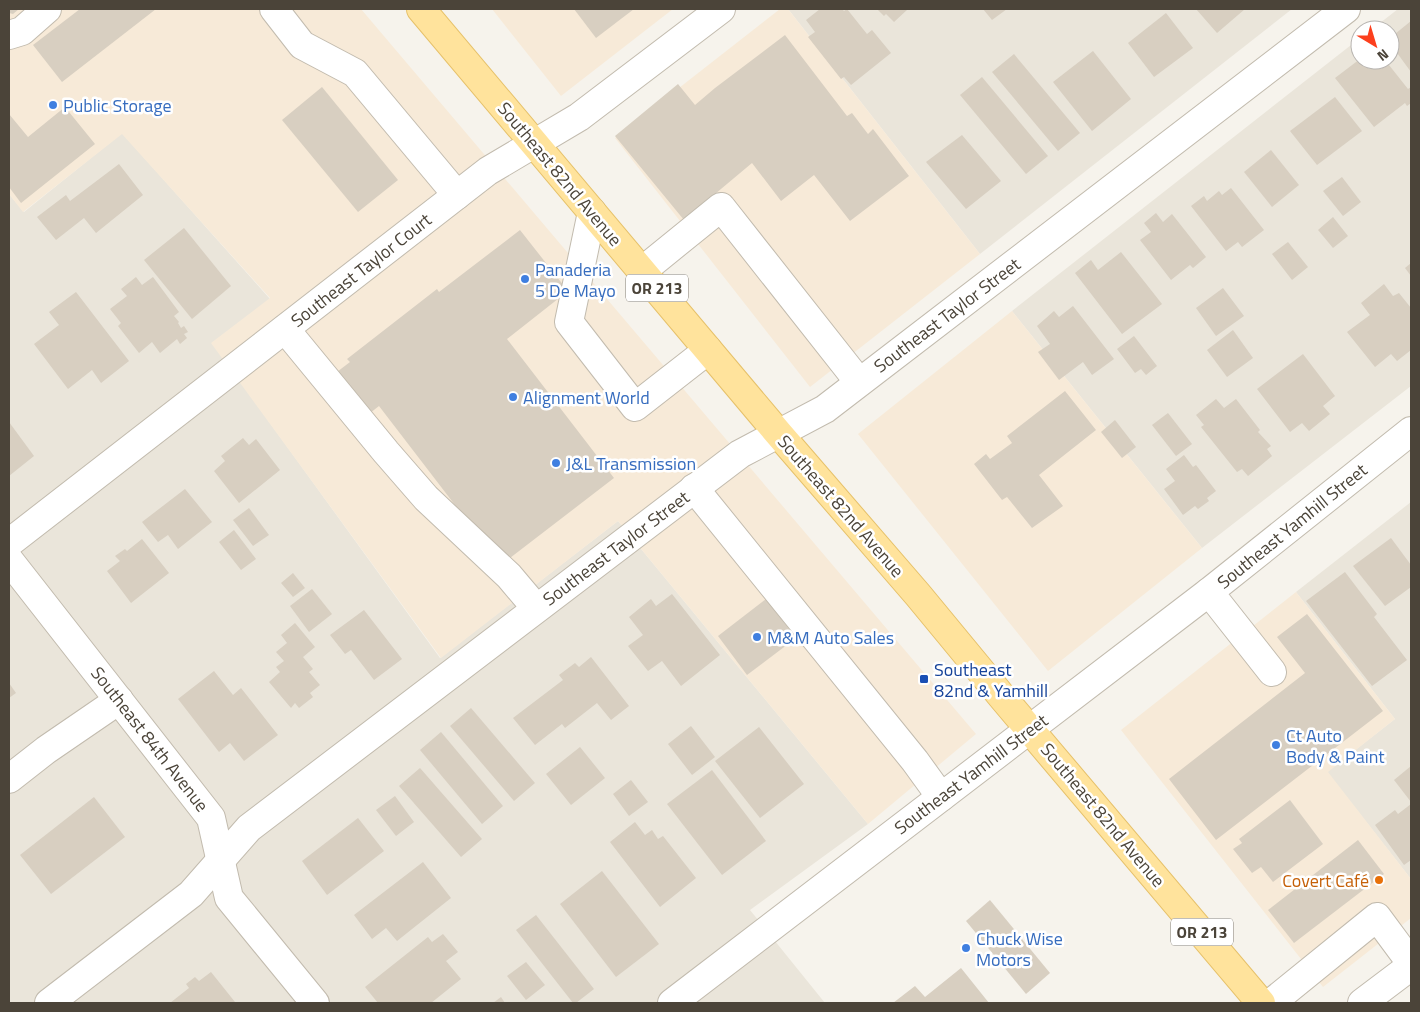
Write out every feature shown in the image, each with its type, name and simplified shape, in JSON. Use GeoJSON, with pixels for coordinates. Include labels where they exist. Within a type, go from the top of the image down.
{"type":"FeatureCollection","features":[{"type":"Feature","properties":{"kind":"main road","name":"Southeast 82nd Avenue"},"geometry":{"type":"LineString","coordinates":[[421,9],[1261,1003]]}},
{"type":"Feature","properties":{"kind":"street"},"geometry":{"type":"LineString","coordinates":[[9,35],[22,31],[47,9]]}},
{"type":"Feature","properties":{"kind":"street"},"geometry":{"type":"LineString","coordinates":[[274,9],[302,45],[355,73],[457,195]]}},
{"type":"Feature","properties":{"kind":"street","name":"Southeast Taylor Court"},"geometry":{"type":"LineString","coordinates":[[9,543],[488,171],[579,117],[721,9]]}},
{"type":"Feature","properties":{"kind":"street","name":"Southeast Taylor Street"},"geometry":{"type":"LineString","coordinates":[[49,1003],[191,894],[249,828],[536,608],[740,454],[825,409],[1346,9]]}},
{"type":"Feature","properties":{"kind":"street"},"geometry":{"type":"LineString","coordinates":[[642,271],[721,207],[859,382]]}},
{"type":"Feature","properties":{"kind":"street"},"geometry":{"type":"LineString","coordinates":[[592,212],[569,322],[635,407],[708,350]]}},
{"type":"Feature","properties":{"kind":"street"},"geometry":{"type":"LineString","coordinates":[[285,329],[426,498],[509,576],[536,608]]}},
{"type":"Feature","properties":{"kind":"street","name":"Southeast Yamhill Street"},"geometry":{"type":"LineString","coordinates":[[672,1003],[1209,592],[1411,431]]}},
{"type":"Feature","properties":{"kind":"street"},"geometry":{"type":"LineString","coordinates":[[694,488],[915,761],[941,797]]}},
{"type":"Feature","properties":{"kind":"street","name":"Southeast 84th Avenue"},"geometry":{"type":"LineString","coordinates":[[9,560],[212,818],[229,898],[315,1003]]}},
{"type":"Feature","properties":{"kind":"street"},"geometry":{"type":"LineString","coordinates":[[1209,592],[1272,672]]}},
{"type":"Feature","properties":{"kind":"street"},"geometry":{"type":"LineString","coordinates":[[9,779],[46,750],[119,700]]}},
{"type":"Feature","properties":{"kind":"street"},"geometry":{"type":"LineString","coordinates":[[1271,1003],[1377,917],[1411,964],[1378,999]]}},
{"type":"Feature","properties":{"kind":"shaded area"},"geometry":{"type":"Polygon","coordinates":[[[9,9],[361,9],[976,734],[868,824],[618,521],[441,658],[211,343],[270,298],[122,134],[23,212],[9,194],[9,9]]]}},
{"type":"Feature","properties":{"kind":"shaded area"},"geometry":{"type":"Polygon","coordinates":[[[492,9],[673,9],[561,96],[492,9]]]}},
{"type":"Feature","properties":{"kind":"shaded area"},"geometry":{"type":"Polygon","coordinates":[[[780,9],[788,9],[980,254],[810,387],[615,138],[780,9]]]}},
{"type":"Feature","properties":{"kind":"shaded area"},"geometry":{"type":"Polygon","coordinates":[[[788,9],[1292,9],[980,254],[788,9]]]}},
{"type":"Feature","properties":{"kind":"shaded area"},"geometry":{"type":"Polygon","coordinates":[[[1398,9],[1411,9],[1411,386],[1202,548],[1012,311],[1350,46],[1350,70],[1400,70],[1400,20],[1384,20],[1398,9]]]}},
{"type":"Feature","properties":{"kind":"shaded area"},"geometry":{"type":"Polygon","coordinates":[[[122,133],[270,299],[212,343],[440,658],[618,521],[868,824],[750,910],[825,1003],[9,1003],[9,194],[24,212],[122,133]]]}},
{"type":"Feature","properties":{"kind":"shaded area"},"geometry":{"type":"Polygon","coordinates":[[[1012,311],[1202,548],[1048,671],[858,434],[1012,311]]]}},
{"type":"Feature","properties":{"kind":"shaded area"},"geometry":{"type":"Polygon","coordinates":[[[1411,502],[1411,879],[1327,772],[1395,719],[1296,592],[1411,502]]]}},
{"type":"Feature","properties":{"kind":"shaded area"},"geometry":{"type":"Polygon","coordinates":[[[1296,592],[1395,719],[1328,772],[1411,879],[1411,918],[1323,987],[1121,730],[1296,592]]]}},
{"type":"Feature","properties":{"kind":"building"},"geometry":{"type":"Polygon","coordinates":[[[9,9],[19,9],[13,14],[9,13],[9,9]]]}},
{"type":"Feature","properties":{"kind":"building"},"geometry":{"type":"Polygon","coordinates":[[[80,9],[156,9],[62,82],[33,45],[80,9]]]}},
{"type":"Feature","properties":{"kind":"building"},"geometry":{"type":"Polygon","coordinates":[[[574,9],[634,9],[596,38],[574,9]]]}},
{"type":"Feature","properties":{"kind":"building"},"geometry":{"type":"Polygon","coordinates":[[[820,9],[842,9],[844,11],[847,9],[867,34],[872,30],[891,53],[851,85],[844,77],[841,79],[808,37],[815,32],[806,20],[820,9]]]}},
{"type":"Feature","properties":{"kind":"building"},"geometry":{"type":"Polygon","coordinates":[[[877,9],[906,9],[907,10],[894,22],[877,9]]]}},
{"type":"Feature","properties":{"kind":"building"},"geometry":{"type":"Polygon","coordinates":[[[983,9],[1007,9],[992,20],[983,9]]]}},
{"type":"Feature","properties":{"kind":"building"},"geometry":{"type":"Polygon","coordinates":[[[1196,9],[1245,9],[1217,33],[1196,9]]]}},
{"type":"Feature","properties":{"kind":"building"},"geometry":{"type":"Polygon","coordinates":[[[1166,13],[1193,48],[1154,77],[1128,43],[1166,13]]]}},
{"type":"Feature","properties":{"kind":"building"},"geometry":{"type":"Polygon","coordinates":[[[1411,21],[1411,72],[1400,57],[1400,30],[1411,21]]]}},
{"type":"Feature","properties":{"kind":"building"},"geometry":{"type":"Polygon","coordinates":[[[785,35],[847,116],[852,113],[868,134],[873,129],[909,176],[850,221],[814,175],[781,201],[752,163],[684,220],[615,136],[678,84],[695,105],[785,35]]]}},
{"type":"Feature","properties":{"kind":"building"},"geometry":{"type":"Polygon","coordinates":[[[1093,51],[1131,99],[1092,131],[1053,82],[1093,51]]]}},
{"type":"Feature","properties":{"kind":"building"},"geometry":{"type":"Polygon","coordinates":[[[1014,54],[1080,133],[1058,151],[992,72],[1014,54]]]}},
{"type":"Feature","properties":{"kind":"building"},"geometry":{"type":"Polygon","coordinates":[[[1350,67],[1350,70],[1393,70],[1408,89],[1411,87],[1411,103],[1407,106],[1405,103],[1374,127],[1335,78],[1350,67]]]}},
{"type":"Feature","properties":{"kind":"building"},"geometry":{"type":"Polygon","coordinates":[[[982,77],[1048,156],[1026,174],[960,95],[982,77]]]}},
{"type":"Feature","properties":{"kind":"building"},"geometry":{"type":"Polygon","coordinates":[[[322,87],[398,180],[358,212],[282,120],[322,87]]]}},
{"type":"Feature","properties":{"kind":"building"},"geometry":{"type":"Polygon","coordinates":[[[1335,97],[1362,131],[1317,165],[1290,131],[1335,97]]]}},
{"type":"Feature","properties":{"kind":"building"},"geometry":{"type":"Polygon","coordinates":[[[65,107],[95,144],[21,203],[9,187],[9,114],[28,137],[65,107]]]}},
{"type":"Feature","properties":{"kind":"building"},"geometry":{"type":"Polygon","coordinates":[[[962,135],[1001,181],[966,209],[926,162],[962,135]]]}},
{"type":"Feature","properties":{"kind":"building"},"geometry":{"type":"Polygon","coordinates":[[[1271,150],[1299,185],[1272,207],[1244,172],[1271,150]]]}},
{"type":"Feature","properties":{"kind":"building"},"geometry":{"type":"Polygon","coordinates":[[[119,164],[143,195],[96,233],[84,218],[56,240],[37,217],[66,195],[70,201],[119,164]]]}},
{"type":"Feature","properties":{"kind":"building"},"geometry":{"type":"Polygon","coordinates":[[[1342,177],[1361,202],[1343,216],[1323,191],[1342,177]]]}},
{"type":"Feature","properties":{"kind":"building"},"geometry":{"type":"Polygon","coordinates":[[[1231,188],[1264,230],[1242,247],[1238,242],[1226,251],[1191,206],[1204,196],[1207,201],[1219,191],[1222,195],[1231,188]]]}},
{"type":"Feature","properties":{"kind":"building"},"geometry":{"type":"Polygon","coordinates":[[[1156,213],[1163,222],[1172,214],[1206,257],[1193,268],[1190,265],[1171,280],[1140,240],[1151,232],[1144,223],[1156,213]]]}},
{"type":"Feature","properties":{"kind":"building"},"geometry":{"type":"Polygon","coordinates":[[[1333,217],[1348,236],[1333,248],[1318,230],[1333,217]]]}},
{"type":"Feature","properties":{"kind":"building"},"geometry":{"type":"Polygon","coordinates":[[[184,228],[231,286],[192,319],[144,260],[184,228]]]}},
{"type":"Feature","properties":{"kind":"building"},"geometry":{"type":"Polygon","coordinates":[[[520,230],[568,291],[507,339],[614,478],[501,565],[379,406],[365,417],[333,375],[350,362],[347,359],[437,289],[439,292],[520,230]]]}},
{"type":"Feature","properties":{"kind":"building"},"geometry":{"type":"Polygon","coordinates":[[[1288,242],[1308,267],[1292,280],[1272,254],[1288,242]]]}},
{"type":"Feature","properties":{"kind":"building"},"geometry":{"type":"Polygon","coordinates":[[[1121,252],[1162,304],[1122,334],[1075,273],[1091,260],[1098,270],[1121,252]]]}},
{"type":"Feature","properties":{"kind":"building"},"geometry":{"type":"Polygon","coordinates":[[[1411,263],[1411,276],[1405,268],[1411,263]]]}},
{"type":"Feature","properties":{"kind":"building"},"geometry":{"type":"Polygon","coordinates":[[[136,277],[142,285],[153,277],[179,312],[174,316],[181,328],[184,326],[188,332],[184,334],[187,338],[180,344],[177,339],[160,353],[152,342],[139,353],[118,326],[121,323],[110,309],[127,296],[121,289],[136,277]]]}},
{"type":"Feature","properties":{"kind":"building"},"geometry":{"type":"Polygon","coordinates":[[[1384,284],[1393,296],[1399,293],[1411,308],[1411,350],[1397,361],[1391,354],[1375,367],[1347,332],[1370,315],[1361,303],[1384,284]]]}},
{"type":"Feature","properties":{"kind":"building"},"geometry":{"type":"Polygon","coordinates":[[[1223,288],[1244,316],[1216,336],[1196,308],[1223,288]]]}},
{"type":"Feature","properties":{"kind":"building"},"geometry":{"type":"Polygon","coordinates":[[[76,292],[129,361],[101,383],[92,370],[68,389],[34,344],[59,325],[49,312],[76,292]]]}},
{"type":"Feature","properties":{"kind":"building"},"geometry":{"type":"Polygon","coordinates":[[[1073,306],[1114,359],[1092,375],[1083,362],[1059,380],[1038,352],[1050,344],[1037,326],[1054,311],[1059,317],[1073,306]]]}},
{"type":"Feature","properties":{"kind":"building"},"geometry":{"type":"Polygon","coordinates":[[[1233,330],[1253,358],[1227,377],[1207,350],[1233,330]]]}},
{"type":"Feature","properties":{"kind":"building"},"geometry":{"type":"Polygon","coordinates":[[[1134,336],[1157,366],[1146,375],[1141,369],[1135,373],[1117,349],[1134,336]]]}},
{"type":"Feature","properties":{"kind":"building"},"geometry":{"type":"Polygon","coordinates":[[[1303,354],[1335,396],[1323,406],[1330,414],[1309,431],[1302,423],[1290,432],[1257,389],[1303,354]]]}},
{"type":"Feature","properties":{"kind":"building"},"geometry":{"type":"Polygon","coordinates":[[[1065,391],[1096,430],[1039,475],[1063,506],[1032,528],[1007,497],[1002,500],[974,464],[986,454],[990,459],[1012,443],[1007,436],[1065,391]]]}},
{"type":"Feature","properties":{"kind":"building"},"geometry":{"type":"Polygon","coordinates":[[[1216,399],[1224,408],[1236,399],[1260,430],[1258,432],[1271,446],[1267,449],[1272,456],[1248,476],[1242,469],[1237,472],[1201,427],[1204,425],[1196,415],[1216,399]]]}},
{"type":"Feature","properties":{"kind":"building"},"geometry":{"type":"Polygon","coordinates":[[[1168,413],[1192,444],[1176,456],[1152,425],[1168,413]]]}},
{"type":"Feature","properties":{"kind":"building"},"geometry":{"type":"Polygon","coordinates":[[[1115,420],[1136,447],[1122,458],[1101,432],[1115,420]]]}},
{"type":"Feature","properties":{"kind":"building"},"geometry":{"type":"Polygon","coordinates":[[[9,422],[34,456],[9,476],[9,422]]]}},
{"type":"Feature","properties":{"kind":"building"},"geometry":{"type":"Polygon","coordinates":[[[243,438],[249,445],[256,439],[280,470],[239,503],[214,471],[225,461],[221,456],[243,438]]]}},
{"type":"Feature","properties":{"kind":"building"},"geometry":{"type":"Polygon","coordinates":[[[1184,455],[1193,467],[1196,465],[1216,491],[1207,498],[1209,501],[1198,509],[1195,506],[1183,515],[1164,489],[1175,481],[1166,469],[1184,455]]]}},
{"type":"Feature","properties":{"kind":"building"},"geometry":{"type":"Polygon","coordinates":[[[185,489],[212,522],[178,549],[168,535],[158,542],[142,522],[185,489]]]}},
{"type":"Feature","properties":{"kind":"building"},"geometry":{"type":"Polygon","coordinates":[[[249,508],[269,535],[253,546],[233,520],[249,508]]]}},
{"type":"Feature","properties":{"kind":"building"},"geometry":{"type":"Polygon","coordinates":[[[234,530],[256,559],[241,570],[219,542],[234,530]]]}},
{"type":"Feature","properties":{"kind":"building"},"geometry":{"type":"Polygon","coordinates":[[[1391,538],[1411,565],[1411,587],[1385,606],[1353,566],[1391,538]]]}},
{"type":"Feature","properties":{"kind":"building"},"geometry":{"type":"Polygon","coordinates":[[[142,539],[169,573],[131,603],[107,571],[120,561],[115,556],[125,549],[127,551],[142,539]]]}},
{"type":"Feature","properties":{"kind":"building"},"geometry":{"type":"Polygon","coordinates":[[[1345,572],[1377,614],[1374,617],[1407,660],[1372,686],[1306,601],[1345,572]]]}},
{"type":"Feature","properties":{"kind":"building"},"geometry":{"type":"Polygon","coordinates":[[[293,573],[305,588],[293,597],[281,583],[293,573]]]}},
{"type":"Feature","properties":{"kind":"building"},"geometry":{"type":"Polygon","coordinates":[[[312,589],[332,614],[309,632],[290,606],[312,589]]]}},
{"type":"Feature","properties":{"kind":"building"},"geometry":{"type":"Polygon","coordinates":[[[672,594],[720,655],[681,686],[662,661],[648,671],[628,646],[643,635],[629,617],[651,599],[656,606],[672,594]]]}},
{"type":"Feature","properties":{"kind":"building","name":"M&M Auto Sales"},"geometry":{"type":"Polygon","coordinates":[[[766,599],[796,638],[747,675],[718,636],[766,599]]]}},
{"type":"Feature","properties":{"kind":"building"},"geometry":{"type":"Polygon","coordinates":[[[364,610],[402,659],[374,680],[351,650],[345,654],[330,635],[364,610]]]}},
{"type":"Feature","properties":{"kind":"building","name":"Ct Auto Body & Paint"},"geometry":{"type":"Polygon","coordinates":[[[1307,614],[1383,711],[1216,840],[1169,779],[1305,673],[1277,637],[1307,614]]]}},
{"type":"Feature","properties":{"kind":"building"},"geometry":{"type":"Polygon","coordinates":[[[295,623],[315,647],[303,657],[313,669],[309,672],[320,685],[310,693],[313,697],[299,708],[295,703],[291,708],[269,682],[280,672],[276,667],[284,661],[276,652],[287,643],[281,635],[295,623]]]}},
{"type":"Feature","properties":{"kind":"building"},"geometry":{"type":"Polygon","coordinates":[[[591,657],[629,706],[611,720],[597,703],[565,728],[562,724],[535,745],[513,718],[563,680],[559,675],[575,663],[579,667],[591,657]]]}},
{"type":"Feature","properties":{"kind":"building"},"geometry":{"type":"Polygon","coordinates":[[[214,671],[233,695],[241,688],[278,735],[244,761],[230,743],[219,752],[178,699],[214,671]]]}},
{"type":"Feature","properties":{"kind":"building"},"geometry":{"type":"Polygon","coordinates":[[[9,683],[16,693],[9,698],[9,683]]]}},
{"type":"Feature","properties":{"kind":"building"},"geometry":{"type":"Polygon","coordinates":[[[471,708],[535,783],[514,801],[450,726],[471,708]]]}},
{"type":"Feature","properties":{"kind":"building"},"geometry":{"type":"Polygon","coordinates":[[[691,726],[715,757],[692,775],[668,744],[691,726]]]}},
{"type":"Feature","properties":{"kind":"building"},"geometry":{"type":"Polygon","coordinates":[[[759,727],[804,784],[760,818],[715,761],[759,727]]]}},
{"type":"Feature","properties":{"kind":"building"},"geometry":{"type":"Polygon","coordinates":[[[441,732],[503,806],[482,824],[420,750],[441,732]]]}},
{"type":"Feature","properties":{"kind":"building"},"geometry":{"type":"Polygon","coordinates":[[[580,747],[605,778],[571,805],[546,774],[580,747]]]}},
{"type":"Feature","properties":{"kind":"building"},"geometry":{"type":"Polygon","coordinates":[[[1411,766],[1411,802],[1394,780],[1411,766]]]}},
{"type":"Feature","properties":{"kind":"building"},"geometry":{"type":"Polygon","coordinates":[[[420,768],[482,839],[461,857],[399,786],[420,768]]]}},
{"type":"Feature","properties":{"kind":"building"},"geometry":{"type":"Polygon","coordinates":[[[712,770],[766,841],[722,875],[667,804],[712,770]]]}},
{"type":"Feature","properties":{"kind":"building"},"geometry":{"type":"Polygon","coordinates":[[[631,780],[648,802],[629,816],[613,794],[631,780]]]}},
{"type":"Feature","properties":{"kind":"building"},"geometry":{"type":"Polygon","coordinates":[[[395,796],[414,822],[396,836],[376,810],[395,796]]]}},
{"type":"Feature","properties":{"kind":"building"},"geometry":{"type":"Polygon","coordinates":[[[94,797],[125,837],[51,894],[20,855],[94,797]]]}},
{"type":"Feature","properties":{"kind":"building"},"geometry":{"type":"Polygon","coordinates":[[[1290,800],[1323,844],[1273,882],[1261,867],[1252,873],[1233,849],[1242,843],[1239,839],[1290,800]]]}},
{"type":"Feature","properties":{"kind":"building"},"geometry":{"type":"Polygon","coordinates":[[[1411,804],[1411,860],[1404,865],[1375,825],[1395,810],[1398,814],[1411,804]]]}},
{"type":"Feature","properties":{"kind":"building"},"geometry":{"type":"Polygon","coordinates":[[[358,818],[384,851],[327,895],[302,861],[358,818]]]}},
{"type":"Feature","properties":{"kind":"building"},"geometry":{"type":"Polygon","coordinates":[[[635,822],[645,835],[652,830],[658,839],[663,836],[696,878],[660,907],[610,842],[635,822]]]}},
{"type":"Feature","properties":{"kind":"building"},"geometry":{"type":"Polygon","coordinates":[[[1358,840],[1384,874],[1294,943],[1268,910],[1358,840]]]}},
{"type":"Feature","properties":{"kind":"building"},"geometry":{"type":"Polygon","coordinates":[[[423,862],[451,898],[397,941],[386,928],[372,939],[354,915],[423,862]]]}},
{"type":"Feature","properties":{"kind":"building"},"geometry":{"type":"Polygon","coordinates":[[[602,871],[659,944],[616,977],[560,904],[602,871]]]}},
{"type":"Feature","properties":{"kind":"building"},"geometry":{"type":"Polygon","coordinates":[[[990,900],[1050,973],[1026,994],[966,921],[990,900]]]}},
{"type":"Feature","properties":{"kind":"building"},"geometry":{"type":"Polygon","coordinates":[[[536,915],[594,989],[576,1003],[573,1003],[516,930],[536,915]]]}},
{"type":"Feature","properties":{"kind":"building"},"geometry":{"type":"Polygon","coordinates":[[[443,934],[458,952],[446,961],[461,979],[431,1003],[378,1003],[365,987],[428,937],[432,942],[443,934]]]}},
{"type":"Feature","properties":{"kind":"building"},"geometry":{"type":"Polygon","coordinates":[[[526,962],[545,985],[526,1000],[507,976],[526,962]]]}},
{"type":"Feature","properties":{"kind":"building"},"geometry":{"type":"Polygon","coordinates":[[[961,968],[989,1003],[893,1003],[915,986],[925,997],[961,968]]]}},
{"type":"Feature","properties":{"kind":"building"},"geometry":{"type":"Polygon","coordinates":[[[211,972],[235,1002],[170,1003],[189,988],[186,984],[195,977],[199,981],[211,972]]]}},
{"type":"Feature","properties":{"kind":"building"},"geometry":{"type":"Polygon","coordinates":[[[501,997],[505,1003],[493,1003],[501,997]]]}},
{"type":"Feature","properties":{"kind":"place","name":"Public Storage"},"geometry":{"type":"Point","coordinates":[53,105]}},
{"type":"Feature","properties":{"kind":"place","name":"Panaderia 5 De Mayo"},"geometry":{"type":"Point","coordinates":[525,279]}},
{"type":"Feature","properties":{"kind":"place","name":"Alignment World"},"geometry":{"type":"Point","coordinates":[513,397]}},
{"type":"Feature","properties":{"kind":"place","name":"J&L Transmission"},"geometry":{"type":"Point","coordinates":[556,463]}},
{"type":"Feature","properties":{"kind":"place","name":"M&M Auto Sales"},"geometry":{"type":"Point","coordinates":[757,637]}},
{"type":"Feature","properties":{"kind":"place","name":"Southeast 82nd & Yamhill"},"geometry":{"type":"Point","coordinates":[924,679]}},
{"type":"Feature","properties":{"kind":"place","name":"Ct Auto Body & Paint"},"geometry":{"type":"Point","coordinates":[1276,745]}},
{"type":"Feature","properties":{"kind":"place","name":"Covert Café"},"geometry":{"type":"Point","coordinates":[1379,880]}},
{"type":"Feature","properties":{"kind":"place","name":"Chuck Wise Motors"},"geometry":{"type":"Point","coordinates":[966,948]}}]}
